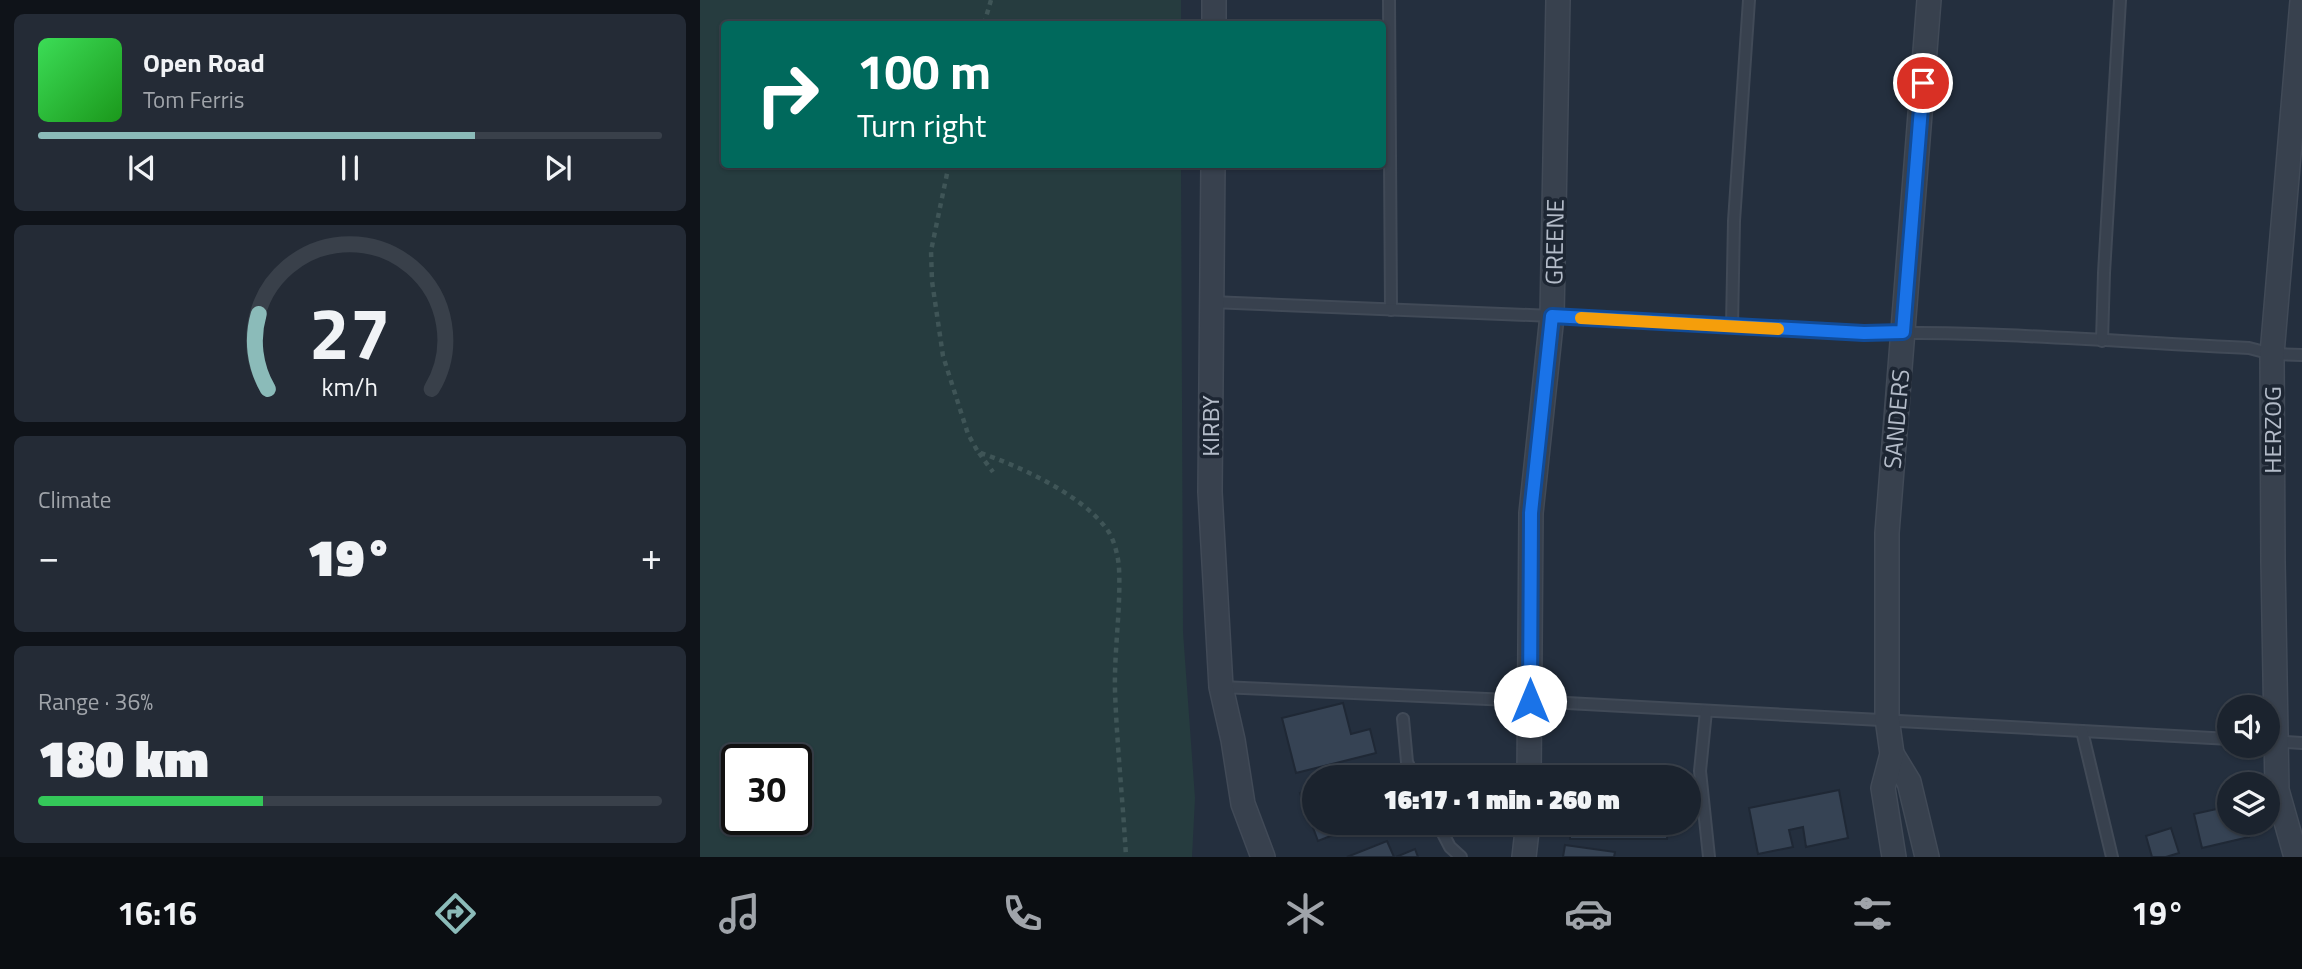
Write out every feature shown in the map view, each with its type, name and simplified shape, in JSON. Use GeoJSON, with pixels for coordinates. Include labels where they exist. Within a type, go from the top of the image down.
{"type":"FeatureCollection","features":[{"type":"Feature","properties":{"kind":"street"},"geometry":{"type":"LineString","coordinates":[[1214,0],[1214,21]]}},
{"type":"Feature","properties":{"kind":"street","name":"GREENE"},"geometry":{"type":"LineString","coordinates":[[1529,765],[1531,513],[1552,316],[1558,0]]}},
{"type":"Feature","properties":{"kind":"street","name":"SANDERS"},"geometry":{"type":"LineString","coordinates":[[1894,857],[1883,788],[1892,754],[1888,721],[1886,533],[1929,0]]}},
{"type":"Feature","properties":{"kind":"street","name":"HERZOG"},"geometry":{"type":"LineString","coordinates":[[2272,695],[2272,354],[2302,1]]}},
{"type":"Feature","properties":{"kind":"street","name":"KIRBY"},"geometry":{"type":"LineString","coordinates":[[1213,168],[1210,492],[1221,687],[1243,804],[1263,857]]}},
{"type":"Feature","properties":{"kind":"street","name":"SANDERS"},"geometry":{"type":"LineString","coordinates":[[1892,754],[1909,782],[1927,857]]}},
{"type":"Feature","properties":{"kind":"street","name":"HERZOG"},"geometry":{"type":"LineString","coordinates":[[2274,758],[2277,790],[2296,857]]}},
{"type":"Feature","properties":{"kind":"street"},"geometry":{"type":"LineString","coordinates":[[1524,857],[1527,835]]}},
{"type":"Feature","properties":{"kind":"lane"},"geometry":{"type":"LineString","coordinates":[[1390,0],[1391,310]]}},
{"type":"Feature","properties":{"kind":"lane"},"geometry":{"type":"LineString","coordinates":[[1732,326],[1734,221],[1749,0]]}},
{"type":"Feature","properties":{"kind":"lane"},"geometry":{"type":"LineString","coordinates":[[2102,341],[2120,0]]}},
{"type":"Feature","properties":{"kind":"lane"},"geometry":{"type":"LineString","coordinates":[[1212,302],[2249,348],[2272,354],[2302,355]]}},
{"type":"Feature","properties":{"kind":"lane"},"geometry":{"type":"LineString","coordinates":[[1221,687],[2217,738]]}},
{"type":"Feature","properties":{"kind":"lane"},"geometry":{"type":"LineString","coordinates":[[1706,711],[1700,771],[1709,857]]}},
{"type":"Feature","properties":{"kind":"lane"},"geometry":{"type":"LineString","coordinates":[[1403,719],[1408,765]]}},
{"type":"Feature","properties":{"kind":"lane"},"geometry":{"type":"LineString","coordinates":[[2082,731],[2112,857]]}},
{"type":"Feature","properties":{"kind":"lane"},"geometry":{"type":"LineString","coordinates":[[2280,742],[2302,743]]}},
{"type":"Feature","properties":{"kind":"lane"},"geometry":{"type":"LineString","coordinates":[[1444,835],[1450,847],[1461,857]]}},
{"type":"Feature","properties":{"kind":"path"},"geometry":{"type":"LineString","coordinates":[[985,21],[991,0]]}},
{"type":"Feature","properties":{"kind":"path"},"geometry":{"type":"LineString","coordinates":[[948,168],[931,251],[932,281],[943,356],[968,434],[993,472]]}},
{"type":"Feature","properties":{"kind":"path"},"geometry":{"type":"LineString","coordinates":[[978,452],[1034,474],[1070,497],[1107,529],[1115,545],[1119,567],[1115,688],[1119,786],[1126,857]]}},
{"type":"Feature","properties":{"kind":"green space"},"geometry":{"type":"Polygon","coordinates":[[[700,0],[1181,0],[1181,21],[721,21],[721,168],[1181,168],[1183,632],[1195,798],[1192,857],[700,857],[700,0]]]}},
{"type":"Feature","properties":{"kind":"building"},"geometry":{"type":"Polygon","coordinates":[[[1343,703],[1351,734],[1370,729],[1376,753],[1328,765],[1302,765],[1302,772],[1296,773],[1282,718],[1343,703]]]}},
{"type":"Feature","properties":{"kind":"building"},"geometry":{"type":"Polygon","coordinates":[[[1839,790],[1848,838],[1806,847],[1803,827],[1789,830],[1793,847],[1758,854],[1749,808],[1839,790]]]}},
{"type":"Feature","properties":{"kind":"building"},"geometry":{"type":"Polygon","coordinates":[[[2217,809],[2217,835],[2249,837],[2202,848],[2194,814],[2217,809]]]}},
{"type":"Feature","properties":{"kind":"building"},"geometry":{"type":"Polygon","coordinates":[[[2171,828],[2179,853],[2152,857],[2146,836],[2171,828]]]}},
{"type":"Feature","properties":{"kind":"building"},"geometry":{"type":"Polygon","coordinates":[[[1316,835],[1333,835],[1318,841],[1316,835]]]}},
{"type":"Feature","properties":{"kind":"building"},"geometry":{"type":"Polygon","coordinates":[[[1570,835],[1667,835],[1667,839],[1570,839],[1570,835]]]}},
{"type":"Feature","properties":{"kind":"building"},"geometry":{"type":"Polygon","coordinates":[[[1387,841],[1394,857],[1347,857],[1387,841]]]}},
{"type":"Feature","properties":{"kind":"building"},"geometry":{"type":"Polygon","coordinates":[[[1565,845],[1615,852],[1614,857],[1563,857],[1565,845]]]}},
{"type":"Feature","properties":{"kind":"building"},"geometry":{"type":"Polygon","coordinates":[[[1415,849],[1418,857],[1396,857],[1415,849]]]}},
{"type":"Feature","properties":{"kind":"slow traffic"},"geometry":{"type":"LineString","coordinates":[[1581,318],[1778,329]]}},
{"type":"Feature","properties":{"kind":"route"},"geometry":{"type":"LineString","coordinates":[[1530,701],[1531,513],[1552,316],[1864,333],[1903,332],[1923,83]]}}]}
